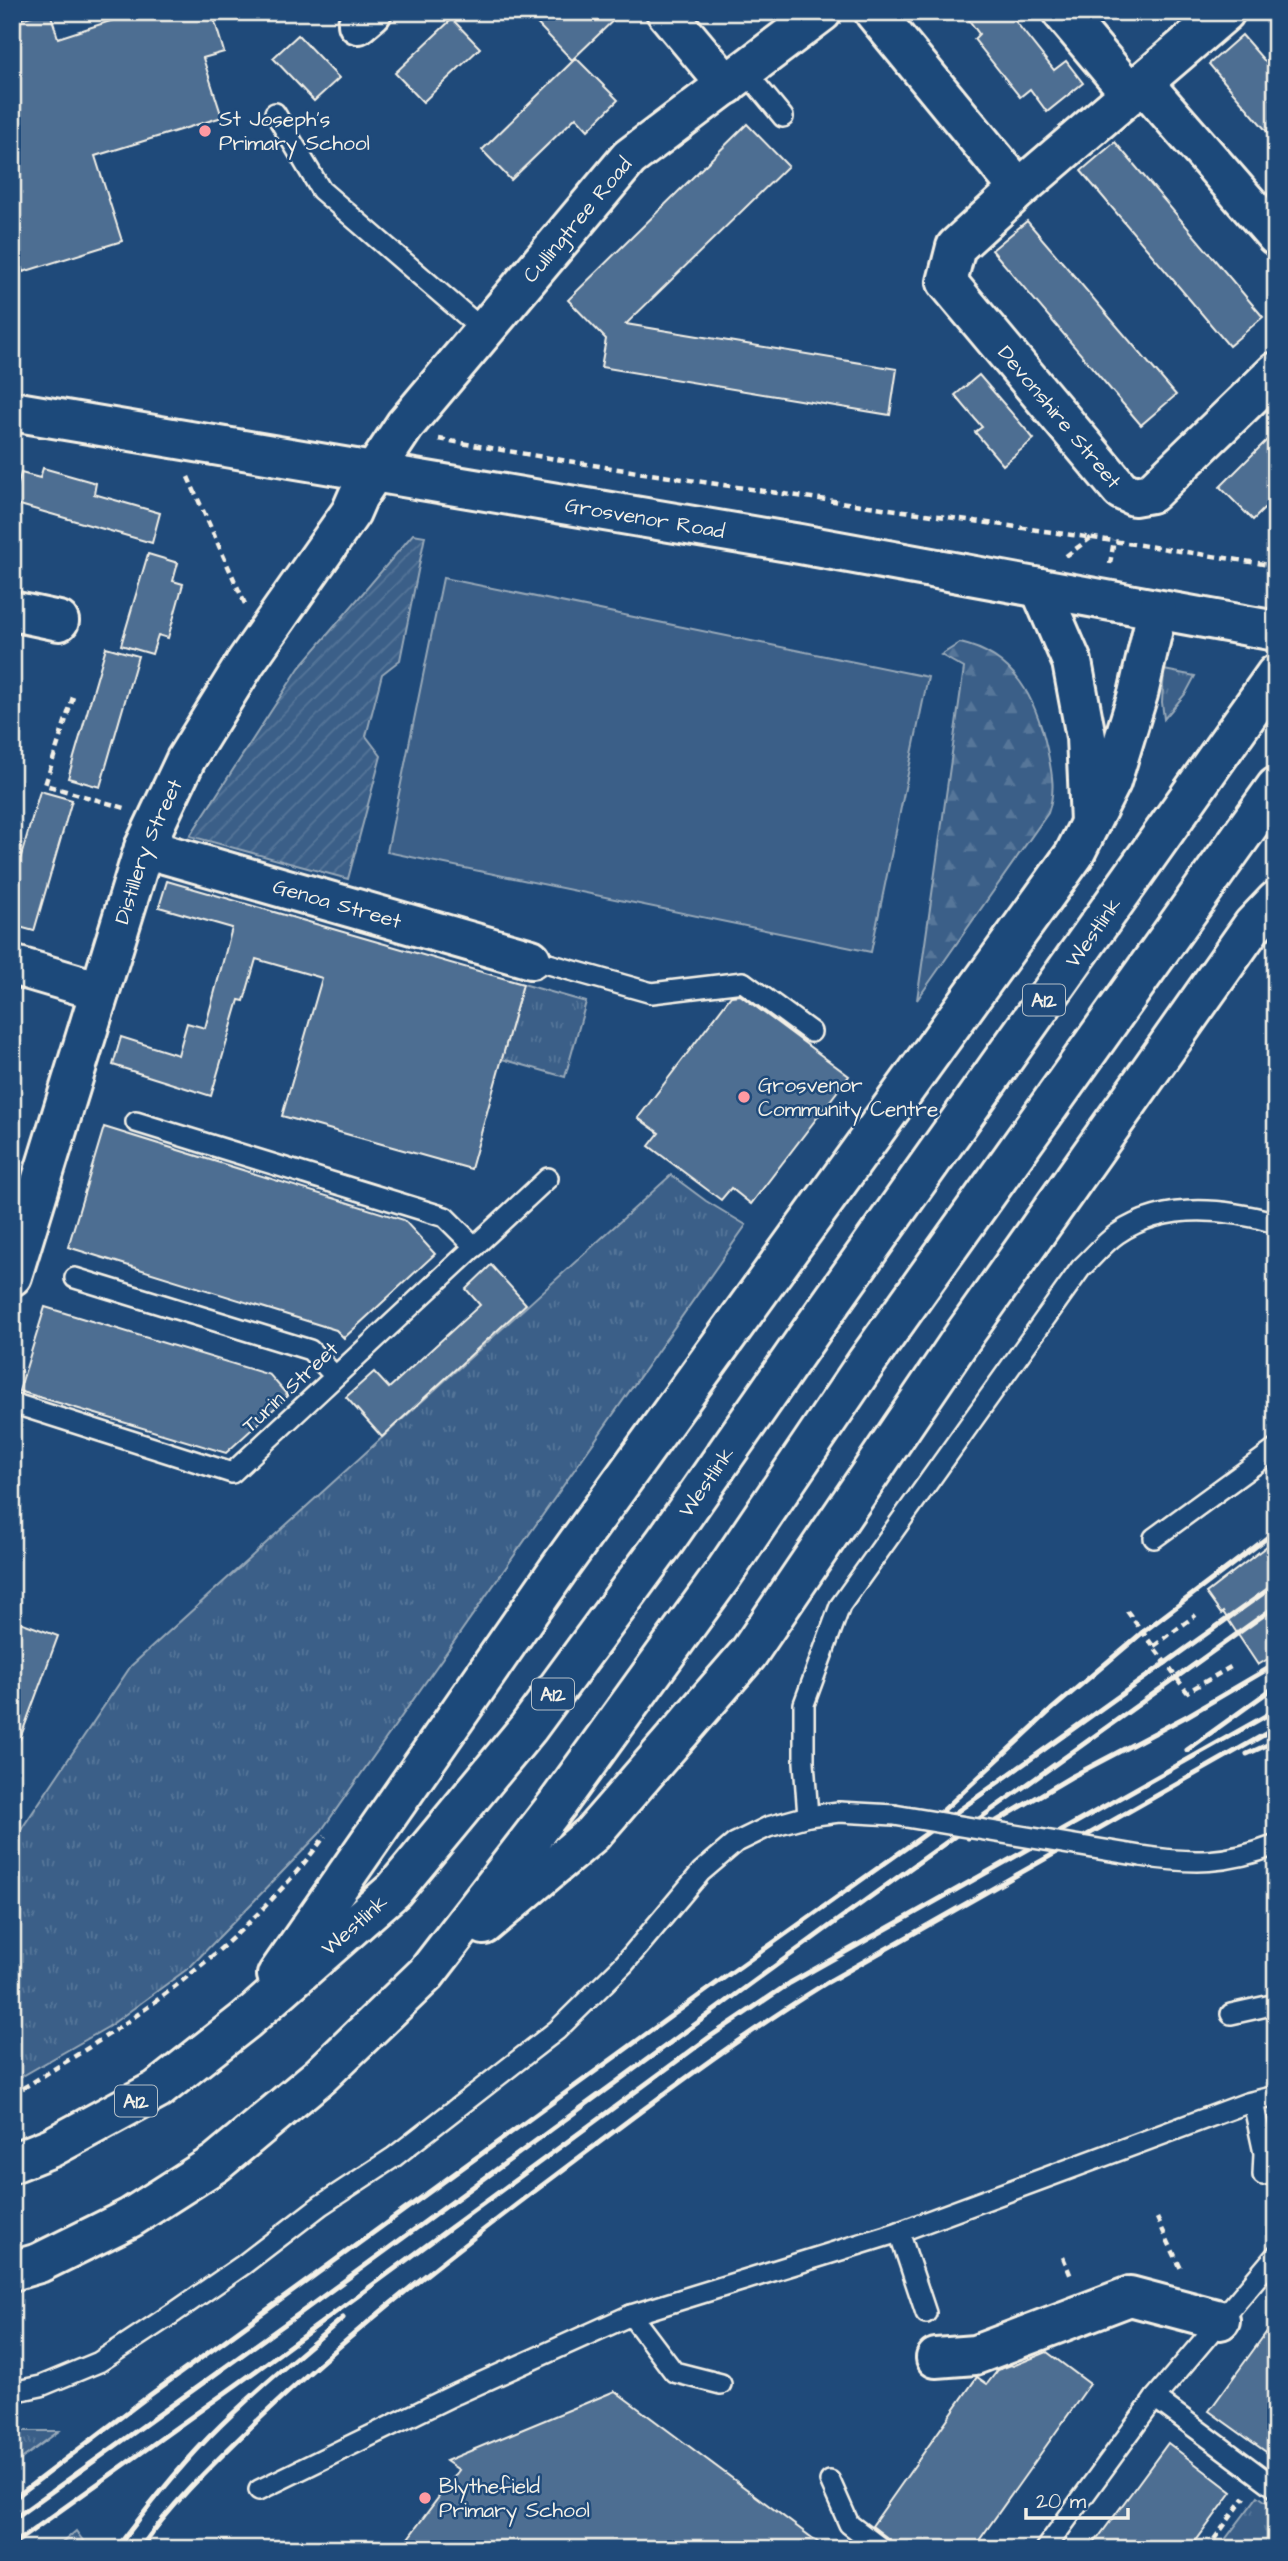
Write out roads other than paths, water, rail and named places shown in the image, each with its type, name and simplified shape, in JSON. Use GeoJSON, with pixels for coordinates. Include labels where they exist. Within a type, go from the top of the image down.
{"type":"FeatureCollection","features":[{"type":"Feature","properties":{"kind":"main road"},"geometry":{"type":"LineString","coordinates":[[666,12],[736,78]]}},
{"type":"Feature","properties":{"kind":"main road","name":"Cullingtree Road"},"geometry":{"type":"LineString","coordinates":[[376,471],[400,432],[629,159],[822,12]]}},
{"type":"Feature","properties":{"kind":"main road"},"geometry":{"type":"LineString","coordinates":[[874,12],[1019,189],[1225,12]]}},
{"type":"Feature","properties":{"kind":"main road"},"geometry":{"type":"LineString","coordinates":[[1062,12],[1276,236]]}},
{"type":"Feature","properties":{"kind":"main road","name":"Devonshire Street"},"geometry":{"type":"LineString","coordinates":[[1019,189],[956,247],[947,282],[1121,490],[1134,496],[1151,493],[1276,372]]}},
{"type":"Feature","properties":{"kind":"main road","name":"Grosvenor Road"},"geometry":{"type":"LineString","coordinates":[[12,411],[376,471],[1267,629]]}},
{"type":"Feature","properties":{"kind":"main road","name":"Distillery Street"},"geometry":{"type":"LineString","coordinates":[[12,1276],[151,833],[186,759],[261,639],[351,512],[358,496],[376,471]]}},
{"type":"Feature","properties":{"kind":"main road"},"geometry":{"type":"LineString","coordinates":[[1040,588],[1072,662],[1086,737],[1090,827]]}},
{"type":"Feature","properties":{"kind":"main road"},"geometry":{"type":"LineString","coordinates":[[12,611],[59,621]]}},
{"type":"Feature","properties":{"kind":"main road"},"geometry":{"type":"LineString","coordinates":[[246,2020],[560,1567],[1074,855],[1111,782],[1126,737],[1157,611]]}},
{"type":"Feature","properties":{"kind":"main road","name":"Westlink"},"geometry":{"type":"LineString","coordinates":[[12,2163],[52,2147],[157,2090],[246,2020],[394,1890],[528,1728],[666,1540],[1276,674]]}},
{"type":"Feature","properties":{"kind":"main road"},"geometry":{"type":"LineString","coordinates":[[426,1974],[558,1803],[722,1576],[866,1363],[1276,787]]}},
{"type":"Feature","properties":{"kind":"main road","name":"Genoa Street"},"geometry":{"type":"LineString","coordinates":[[151,833],[531,959]]}},
{"type":"Feature","properties":{"kind":"main road"},"geometry":{"type":"LineString","coordinates":[[12,2271],[39,2263],[130,2218],[216,2163],[320,2076],[426,1974],[592,1834],[748,1654],[966,1332],[1238,947],[1276,901]]}},
{"type":"Feature","properties":{"kind":"main road"},"geometry":{"type":"LineString","coordinates":[[12,965],[100,991]]}},
{"type":"Feature","properties":{"kind":"main road"},"geometry":{"type":"LineString","coordinates":[[936,2358],[975,2355],[1130,2296],[1220,2320]]}},
{"type":"Feature","properties":{"kind":"lane"},"geometry":{"type":"LineString","coordinates":[[736,78],[783,117]]}},
{"type":"Feature","properties":{"kind":"lane"},"geometry":{"type":"LineString","coordinates":[[275,113],[321,190],[483,330]]}},
{"type":"Feature","properties":{"kind":"lane"},"geometry":{"type":"LineString","coordinates":[[531,959],[652,993],[743,982],[811,1032]]}},
{"type":"Feature","properties":{"kind":"lane"},"geometry":{"type":"LineString","coordinates":[[136,1122],[444,1217],[475,1247]]}},
{"type":"Feature","properties":{"kind":"lane","name":"Turin Street"},"geometry":{"type":"LineString","coordinates":[[12,1402],[232,1473],[548,1178]]}},
{"type":"Feature","properties":{"kind":"lane"},"geometry":{"type":"LineString","coordinates":[[808,1816],[804,1704],[841,1606],[1081,1268],[1115,1235],[1149,1217],[1201,1209],[1276,1223]]}},
{"type":"Feature","properties":{"kind":"lane"},"geometry":{"type":"LineString","coordinates":[[75,1278],[310,1350],[335,1376]]}},
{"type":"Feature","properties":{"kind":"lane"},"geometry":{"type":"LineString","coordinates":[[1154,1538],[1276,1449]]}},
{"type":"Feature","properties":{"kind":"lane"},"geometry":{"type":"LineString","coordinates":[[12,2392],[41,2386],[99,2362],[243,2265],[321,2205],[394,2157],[557,2030],[624,1964],[701,1872],[735,1843],[768,1827],[808,1816],[838,1812],[894,1815],[1183,1863],[1225,1860],[1276,1845]]}},
{"type":"Feature","properties":{"kind":"lane"},"geometry":{"type":"LineString","coordinates":[[1231,2014],[1276,2004]]}},
{"type":"Feature","properties":{"kind":"lane"},"geometry":{"type":"LineString","coordinates":[[259,2490],[456,2393],[631,2315],[899,2232],[1253,2102],[1276,2096]]}},
{"type":"Feature","properties":{"kind":"lane"},"geometry":{"type":"LineString","coordinates":[[1253,2102],[1264,2153],[1263,2175]]}},
{"type":"Feature","properties":{"kind":"lane"},"geometry":{"type":"LineString","coordinates":[[899,2232],[926,2314]]}},
{"type":"Feature","properties":{"kind":"lane"},"geometry":{"type":"LineString","coordinates":[[1045,2549],[1155,2398],[1276,2255]]}},
{"type":"Feature","properties":{"kind":"lane"},"geometry":{"type":"LineString","coordinates":[[631,2315],[674,2372],[721,2384]]}},
{"type":"Feature","properties":{"kind":"lane"},"geometry":{"type":"LineString","coordinates":[[1155,2398],[1268,2482]]}},
{"type":"Feature","properties":{"kind":"lane"},"geometry":{"type":"LineString","coordinates":[[830,2481],[849,2524],[882,2549]]}},
{"type":"Feature","properties":{"kind":"railway"},"geometry":{"type":"LineString","coordinates":[[936,1817],[1051,1710],[1143,1632],[1276,1531]]}},
{"type":"Feature","properties":{"kind":"railway"},"geometry":{"type":"LineString","coordinates":[[12,2500],[150,2395],[707,1990],[1276,1584]]}},
{"type":"Feature","properties":{"kind":"railway"},"geometry":{"type":"LineString","coordinates":[[12,2520],[838,1920],[1276,1606]]}},
{"type":"Feature","properties":{"kind":"railway"},"geometry":{"type":"LineString","coordinates":[[968,1838],[1071,1777],[1187,1716],[1276,1664]]}},
{"type":"Feature","properties":{"kind":"railway"},"geometry":{"type":"LineString","coordinates":[[1187,1750],[1276,1686]]}},
{"type":"Feature","properties":{"kind":"railway"},"geometry":{"type":"LineString","coordinates":[[12,2545],[257,2370],[711,2036],[790,1983],[1276,1710]]}},
{"type":"Feature","properties":{"kind":"railway"},"geometry":{"type":"LineString","coordinates":[[140,2549],[165,2516],[207,2471],[284,2396],[353,2335],[459,2249],[676,2085],[826,1983],[1276,1728]]}},
{"type":"Feature","properties":{"kind":"railway"},"geometry":{"type":"LineString","coordinates":[[1247,1754],[1276,1741]]}},
{"type":"Feature","properties":{"kind":"railway"},"geometry":{"type":"LineString","coordinates":[[116,2549],[209,2437],[343,2318]]}},
{"type":"Feature","properties":{"kind":"place","name":"St Joseph's Primary School"},"geometry":{"type":"Point","coordinates":[205,131]}},
{"type":"Feature","properties":{"kind":"place","name":"Grosvenor Community Centre"},"geometry":{"type":"Point","coordinates":[744,1097]}},
{"type":"Feature","properties":{"kind":"place","name":"Blythefield Primary School"},"geometry":{"type":"Point","coordinates":[425,2498]}}]}
